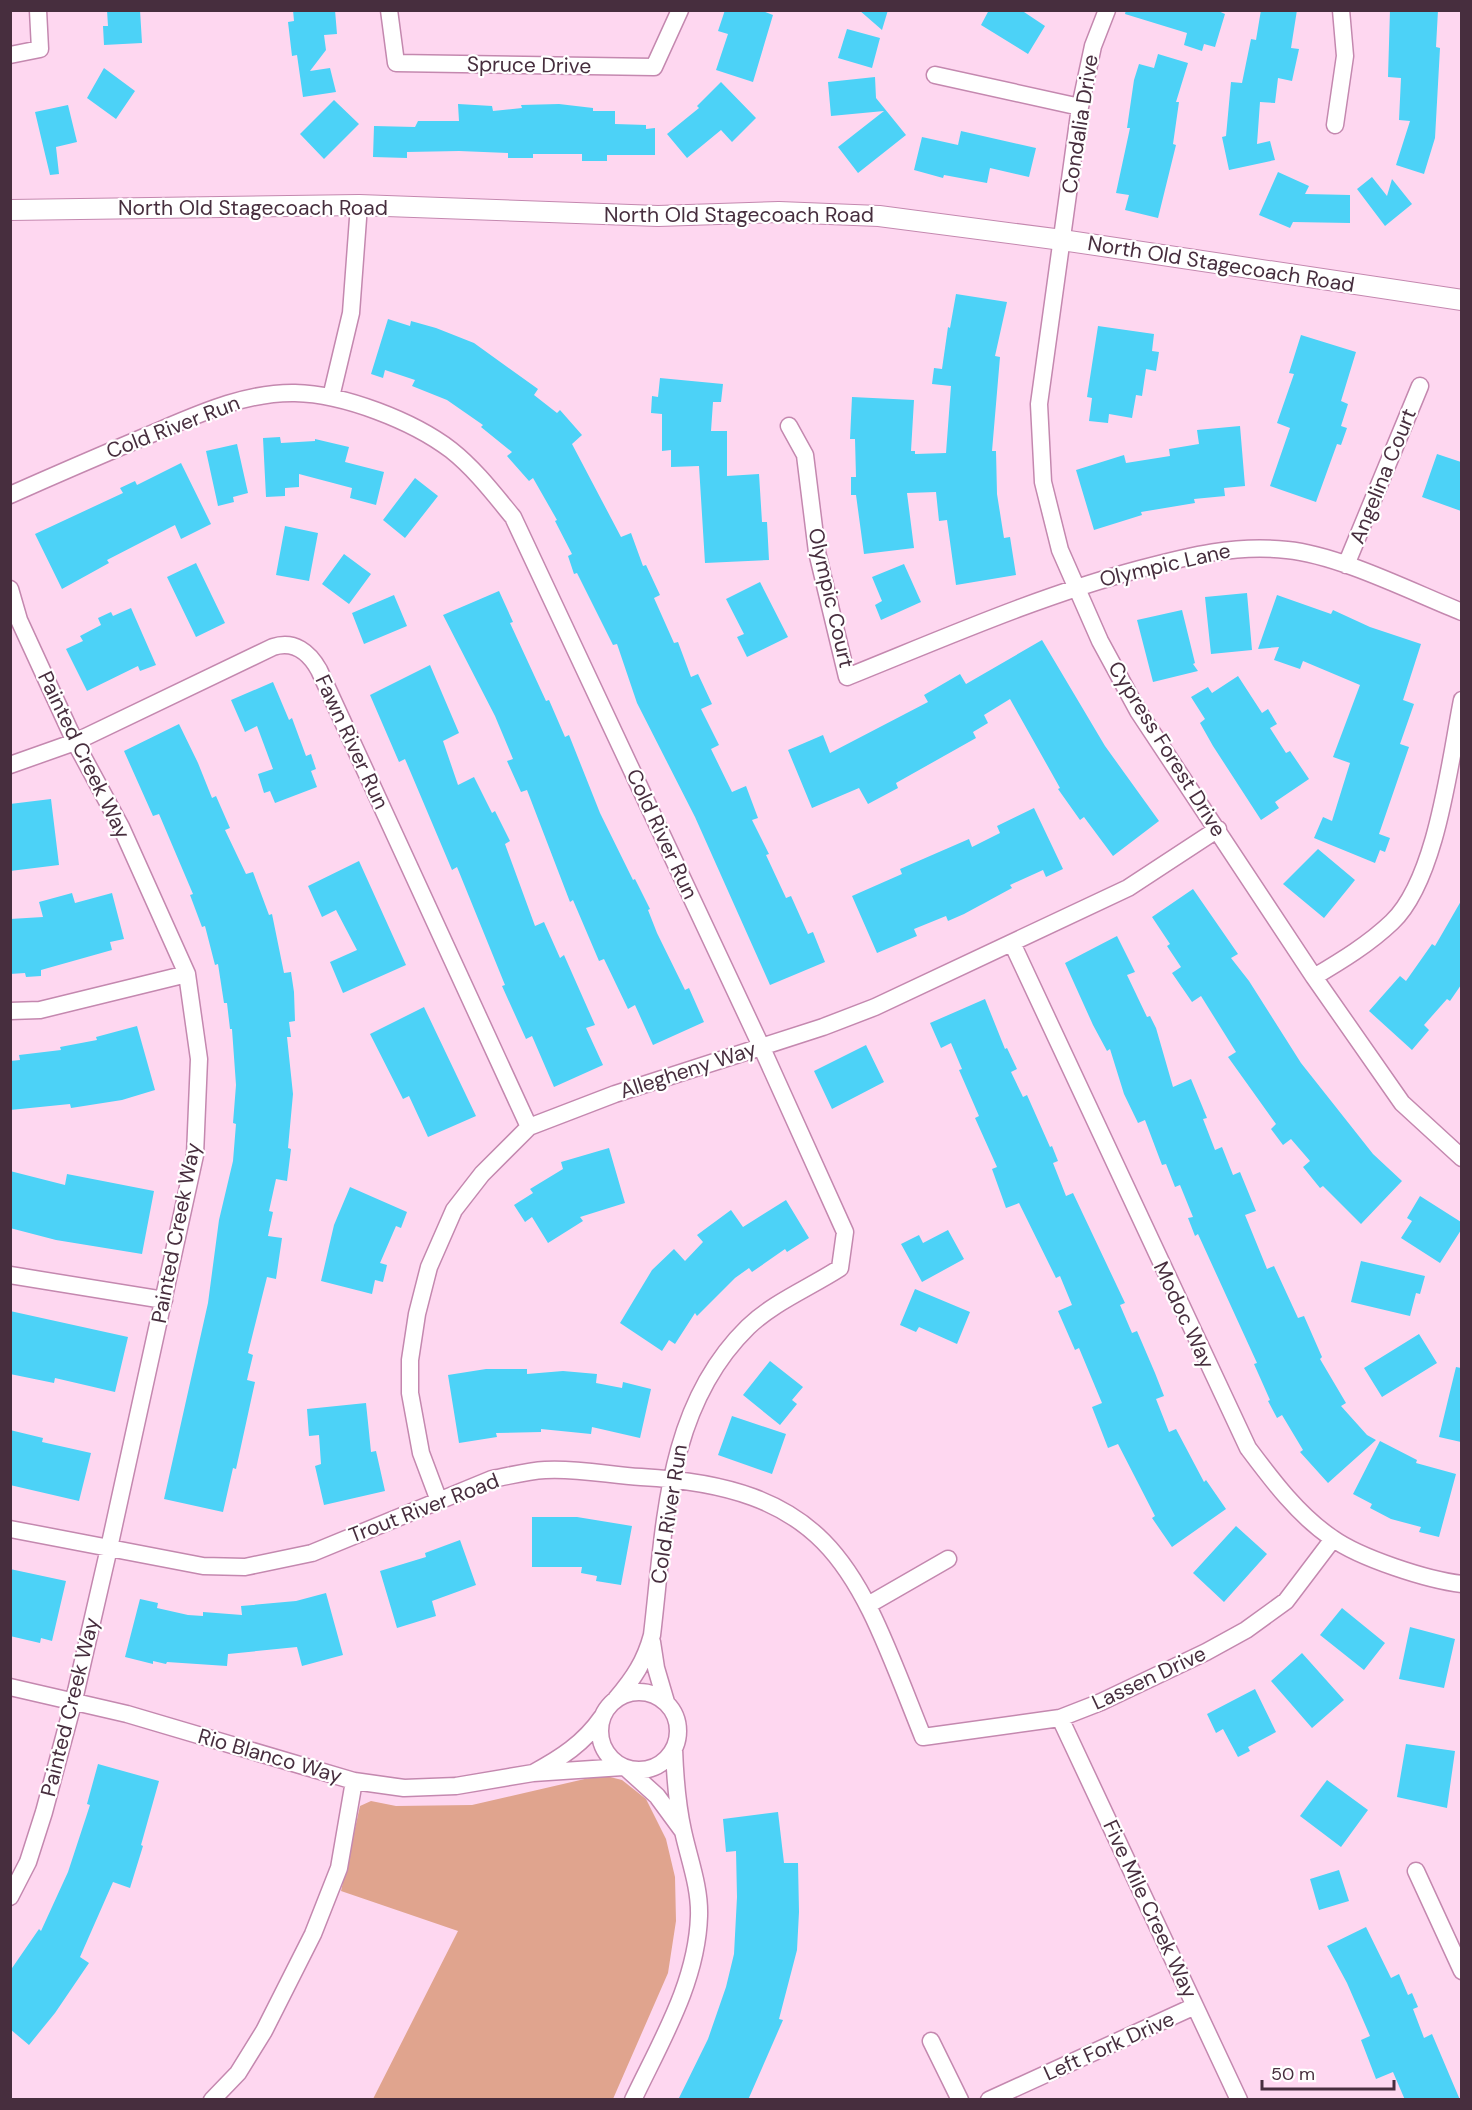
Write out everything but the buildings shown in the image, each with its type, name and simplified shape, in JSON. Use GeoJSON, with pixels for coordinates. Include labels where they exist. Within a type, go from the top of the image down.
{"type":"FeatureCollection","features":[{"type":"Feature","properties":{"kind":"street"},"geometry":{"type":"LineString","coordinates":[[10,55],[40,50],[38,10]]}},
{"type":"Feature","properties":{"kind":"street","name":"Spruce Drive"},"geometry":{"type":"LineString","coordinates":[[389,10],[396,63],[654,67],[680,10]]}},
{"type":"Feature","properties":{"kind":"street","name":"Condalia Drive"},"geometry":{"type":"LineString","coordinates":[[1062,240],[1080,107],[1093,46],[1107,10]]}},
{"type":"Feature","properties":{"kind":"street"},"geometry":{"type":"LineString","coordinates":[[1335,125],[1345,56],[1341,10]]}},
{"type":"Feature","properties":{"kind":"street"},"geometry":{"type":"LineString","coordinates":[[935,75],[1080,107]]}},
{"type":"Feature","properties":{"kind":"street"},"geometry":{"type":"LineString","coordinates":[[331,397],[351,313],[359,206]]}},
{"type":"Feature","properties":{"kind":"street","name":"North Old Stagecoach Road"},"geometry":{"type":"LineString","coordinates":[[10,210],[359,206],[658,216],[779,212],[879,216],[1062,240],[1461,300]]}},
{"type":"Feature","properties":{"kind":"street","name":"Cypress Forest Drive"},"geometry":{"type":"LineString","coordinates":[[1062,240],[1039,404],[1043,482],[1060,550],[1074,587],[1138,711],[1314,977],[1402,1102],[1461,1158]]}},
{"type":"Feature","properties":{"kind":"street","name":"Angelina Court"},"geometry":{"type":"LineString","coordinates":[[1346,566],[1419,386]]}},
{"type":"Feature","properties":{"kind":"street","name":"Cold River Run"},"geometry":{"type":"LineString","coordinates":[[10,495],[202,412],[240,401],[295,393],[331,397],[400,420],[439,442],[477,474],[513,517],[761,1046],[845,1232],[840,1268],[777,1304],[749,1326],[723,1355],[703,1384],[692,1408],[671,1479],[652,1635],[654,1658],[666,1702]]}},
{"type":"Feature","properties":{"kind":"street","name":"Olympic Court"},"geometry":{"type":"LineString","coordinates":[[789,426],[805,455],[817,552],[847,677],[1074,587]]}},
{"type":"Feature","properties":{"kind":"street","name":"Olympic Lane"},"geometry":{"type":"LineString","coordinates":[[1074,587],[1187,556],[1246,547],[1290,550],[1346,566],[1461,612]]}},
{"type":"Feature","properties":{"kind":"street","name":"Painted Creek Way"},"geometry":{"type":"LineString","coordinates":[[10,589],[20,620],[75,742],[121,828],[187,974],[199,1059],[195,1155],[109,1548],[74,1700],[40,1822],[27,1862],[10,1897]]}},
{"type":"Feature","properties":{"kind":"street","name":"Fawn River Run"},"geometry":{"type":"LineString","coordinates":[[10,765],[75,742],[273,647],[286,644],[308,654],[319,670],[529,1127]]}},
{"type":"Feature","properties":{"kind":"street"},"geometry":{"type":"LineString","coordinates":[[1314,977],[1354,953],[1394,920],[1417,885],[1431,851],[1461,700]]}},
{"type":"Feature","properties":{"kind":"street","name":"Allegheny Way"},"geometry":{"type":"LineString","coordinates":[[439,1500],[421,1453],[410,1393],[410,1360],[417,1314],[429,1267],[454,1209],[482,1174],[529,1127],[615,1094],[823,1027],[875,1006],[1128,888],[1218,829]]}},
{"type":"Feature","properties":{"kind":"street","name":"Modoc Way"},"geometry":{"type":"LineString","coordinates":[[1012,943],[1248,1448],[1295,1506],[1333,1539],[1384,1563],[1444,1582],[1461,1584]]}},
{"type":"Feature","properties":{"kind":"street"},"geometry":{"type":"LineString","coordinates":[[10,1011],[40,1010],[187,974]]}},
{"type":"Feature","properties":{"kind":"street"},"geometry":{"type":"LineString","coordinates":[[10,1275],[164,1300]]}},
{"type":"Feature","properties":{"kind":"street","name":"Trout River Road"},"geometry":{"type":"LineString","coordinates":[[10,1529],[203,1566],[245,1567],[312,1553],[492,1479],[546,1470],[671,1479],[721,1486],[744,1493],[801,1519],[833,1550],[858,1584],[923,1737]]}},
{"type":"Feature","properties":{"kind":"street","name":"Lassen Drive"},"geometry":{"type":"LineString","coordinates":[[923,1737],[1060,1718],[1101,1702],[1246,1630],[1286,1601],[1333,1539]]}},
{"type":"Feature","properties":{"kind":"street"},"geometry":{"type":"LineString","coordinates":[[868,1605],[948,1559]]}},
{"type":"Feature","properties":{"kind":"street","name":"Cold River Run"},"geometry":{"type":"LineString","coordinates":[[616,1699],[638,1671],[652,1635]]}},
{"type":"Feature","properties":{"kind":"street","name":"Rio Blanco Way"},"geometry":{"type":"LineString","coordinates":[[10,1687],[74,1700],[354,1781],[404,1788],[456,1786],[533,1773],[625,1768]]}},
{"type":"Feature","properties":{"kind":"street"},"geometry":{"type":"LineString","coordinates":[[633,2100],[679,2005],[693,1962],[699,1915],[694,1871],[682,1830],[675,1789],[674,1749],[679,1728],[673,1710],[666,1702],[640,1691],[616,1699],[603,1717],[602,1743],[611,1758],[657,1796],[682,1830]]}},
{"type":"Feature","properties":{"kind":"street","name":"Rio Blanco Way"},"geometry":{"type":"LineString","coordinates":[[533,1773],[574,1748],[591,1734],[603,1717]]}},
{"type":"Feature","properties":{"kind":"street","name":"Five Mile Creek Way"},"geometry":{"type":"LineString","coordinates":[[1060,1718],[1239,2100]]}},
{"type":"Feature","properties":{"kind":"street"},"geometry":{"type":"LineString","coordinates":[[625,1768],[645,1770],[655,1767],[663,1762],[674,1749]]}},
{"type":"Feature","properties":{"kind":"street"},"geometry":{"type":"LineString","coordinates":[[212,2100],[238,2073],[264,2031],[314,1934],[339,1868],[354,1781]]}},
{"type":"Feature","properties":{"kind":"street"},"geometry":{"type":"LineString","coordinates":[[1416,1871],[1461,1971]]}},
{"type":"Feature","properties":{"kind":"street","name":"Left Fork Drive"},"geometry":{"type":"LineString","coordinates":[[989,2100],[1195,2006]]}},
{"type":"Feature","properties":{"kind":"street"},"geometry":{"type":"LineString","coordinates":[[931,2041],[960,2100]]}},
{"type":"Feature","properties":{"kind":"shaded area"},"geometry":{"type":"Polygon","coordinates":[[[602,1775],[622,1780],[646,1799],[666,1839],[675,1877],[676,1921],[668,1973],[613,2099],[373,2099],[458,1931],[341,1891],[360,1806],[371,1801],[396,1806],[472,1805],[602,1775]]]}}]}
